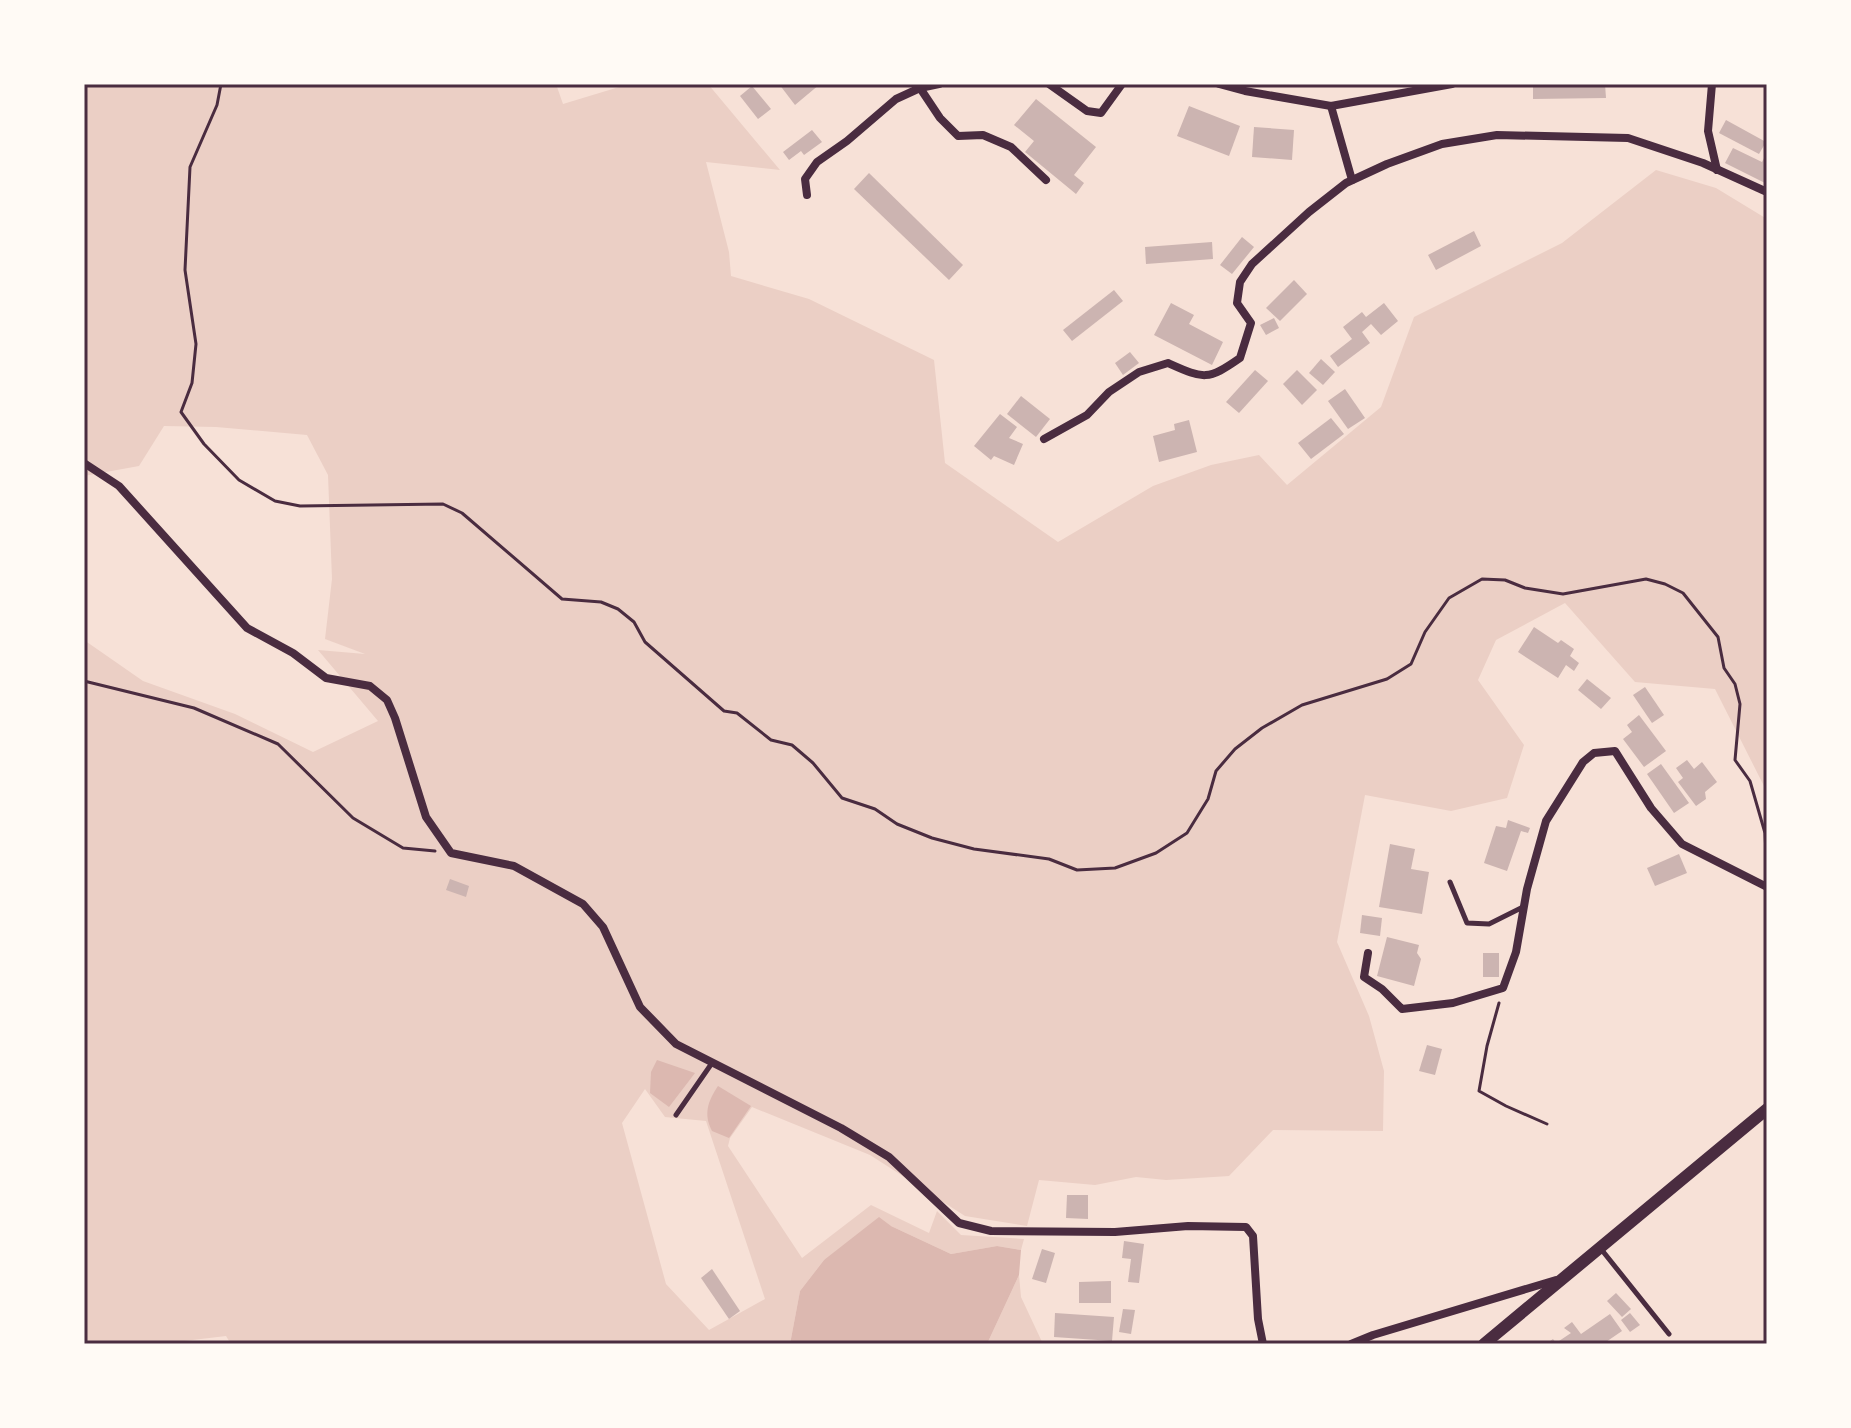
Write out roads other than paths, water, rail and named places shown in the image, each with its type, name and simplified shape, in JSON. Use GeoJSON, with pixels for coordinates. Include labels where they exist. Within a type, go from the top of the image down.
{"type":"FeatureCollection","features":[{"type":"Feature","properties":{"kind":"street"},"geometry":{"type":"LineString","coordinates":[[807,195],[805,179],[817,162],[896,99],[920,88],[939,84]]}},
{"type":"Feature","properties":{"kind":"street"},"geometry":{"type":"LineString","coordinates":[[1049,84],[1087,111],[1101,113],[1122,84]]}},
{"type":"Feature","properties":{"kind":"street"},"geometry":{"type":"LineString","coordinates":[[1219,84],[1331,106],[1452,84]]}},
{"type":"Feature","properties":{"kind":"street"},"geometry":{"type":"LineString","coordinates":[[1712,84],[1708,131],[1717,170]]}},
{"type":"Feature","properties":{"kind":"street"},"geometry":{"type":"LineString","coordinates":[[920,88],[940,118],[958,136],[983,135],[1011,147],[1046,180]]}},
{"type":"Feature","properties":{"kind":"street"},"geometry":{"type":"LineString","coordinates":[[1331,106],[1352,180]]}},
{"type":"Feature","properties":{"kind":"street"},"geometry":{"type":"LineString","coordinates":[[1044,439],[1087,415],[1109,392],[1139,372],[1168,363],[1195,375],[1215,375],[1240,358],[1251,323],[1237,303],[1240,282],[1252,264],[1309,212],[1352,180],[1442,144],[1497,135],[1628,138],[1717,170],[1767,192]]}},
{"type":"Feature","properties":{"kind":"street"},"geometry":{"type":"LineString","coordinates":[[84,463],[119,486],[247,628],[293,653],[326,678],[370,686],[387,700],[426,817],[451,853],[514,866],[583,904],[603,927],[640,1007],[676,1044],[841,1128],[889,1157],[959,1223],[991,1231],[1115,1232],[1188,1226],[1246,1227],[1253,1236],[1258,1319],[1263,1344]]}},
{"type":"Feature","properties":{"kind":"street"},"geometry":{"type":"LineString","coordinates":[[1368,953],[1364,977],[1382,989],[1402,1009],[1453,1003],[1503,988],[1516,952],[1524,906],[1546,821],[1583,762],[1594,753],[1615,751],[1651,808],[1682,844],[1767,887]]}},
{"type":"Feature","properties":{"kind":"street"},"geometry":{"type":"LineString","coordinates":[[1484,1344],[1767,1109]]}},
{"type":"Feature","properties":{"kind":"street"},"geometry":{"type":"LineString","coordinates":[[1351,1344],[1564,1278]]}},
{"type":"Feature","properties":{"kind":"lane"},"geometry":{"type":"LineString","coordinates":[[1450,882],[1467,923],[1489,924],[1524,906]]}},
{"type":"Feature","properties":{"kind":"lane"},"geometry":{"type":"LineString","coordinates":[[676,1115],[712,1062]]}},
{"type":"Feature","properties":{"kind":"lane"},"geometry":{"type":"LineString","coordinates":[[1600,1248],[1669,1334]]}}]}
